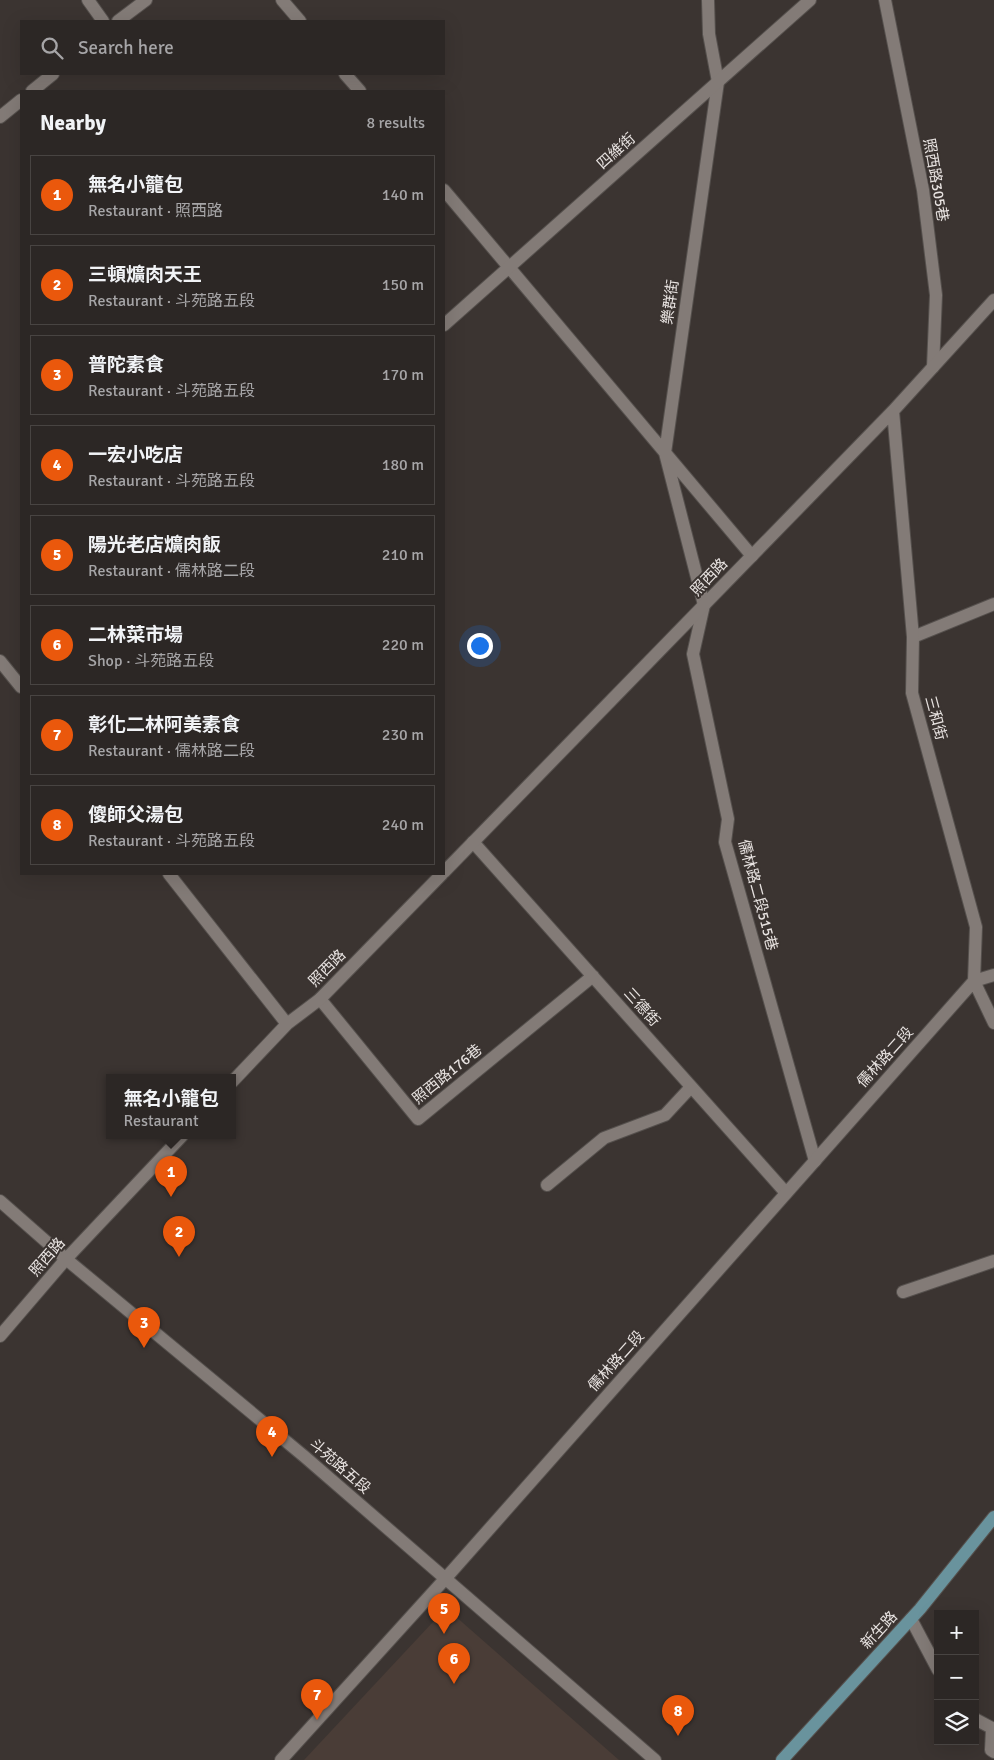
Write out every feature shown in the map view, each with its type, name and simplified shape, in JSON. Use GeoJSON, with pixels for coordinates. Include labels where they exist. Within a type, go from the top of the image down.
{"type":"FeatureCollection","features":[{"type":"Feature","properties":{"kind":"street"},"geometry":{"type":"LineString","coordinates":[[88,0],[102,20]]}},
{"type":"Feature","properties":{"kind":"street"},"geometry":{"type":"LineString","coordinates":[[119,20],[146,0]]}},
{"type":"Feature","properties":{"kind":"street"},"geometry":{"type":"LineString","coordinates":[[282,0],[299,20]]}},
{"type":"Feature","properties":{"kind":"street","name":"樂群街"},"geometry":{"type":"LineString","coordinates":[[704,605],[665,452],[718,82],[710,34],[708,0]]}},
{"type":"Feature","properties":{"kind":"street","name":"四維街"},"geometry":{"type":"LineString","coordinates":[[445,324],[810,0]]}},
{"type":"Feature","properties":{"kind":"street","name":"照西路305巷"},"geometry":{"type":"LineString","coordinates":[[885,0],[923,190],[936,295],[933,367]]}},
{"type":"Feature","properties":{"kind":"street"},"geometry":{"type":"LineString","coordinates":[[33,90],[52,75]]}},
{"type":"Feature","properties":{"kind":"street"},"geometry":{"type":"LineString","coordinates":[[346,75],[359,90]]}},
{"type":"Feature","properties":{"kind":"street"},"geometry":{"type":"LineString","coordinates":[[0,117],[20,101]]}},
{"type":"Feature","properties":{"kind":"street"},"geometry":{"type":"LineString","coordinates":[[445,191],[752,556]]}},
{"type":"Feature","properties":{"kind":"street","name":"照西路"},"geometry":{"type":"LineString","coordinates":[[445,871],[893,411],[994,300]]}},
{"type":"Feature","properties":{"kind":"street","name":"三和街"},"geometry":{"type":"LineString","coordinates":[[893,411],[913,637],[912,693],[976,928],[974,981],[994,1023]]}},
{"type":"Feature","properties":{"kind":"street"},"geometry":{"type":"LineString","coordinates":[[913,637],[994,604]]}},
{"type":"Feature","properties":{"kind":"street","name":"儒林路二段515巷"},"geometry":{"type":"LineString","coordinates":[[704,605],[693,654],[728,819],[725,842],[815,1161]]}},
{"type":"Feature","properties":{"kind":"street"},"geometry":{"type":"LineString","coordinates":[[0,661],[20,686]]}},
{"type":"Feature","properties":{"kind":"street","name":"三德街"},"geometry":{"type":"LineString","coordinates":[[473,842],[786,1194]]}},
{"type":"Feature","properties":{"kind":"street"},"geometry":{"type":"LineString","coordinates":[[170,875],[287,1024]]}},
{"type":"Feature","properties":{"kind":"street","name":"照西路"},"geometry":{"type":"LineString","coordinates":[[236,1078],[287,1024],[320,999],[441,875]]}},
{"type":"Feature","properties":{"kind":"street"},"geometry":{"type":"LineString","coordinates":[[974,981],[994,975]]}},
{"type":"Feature","properties":{"kind":"street","name":"照西路176巷"},"geometry":{"type":"LineString","coordinates":[[320,999],[418,1119],[593,976]]}},
{"type":"Feature","properties":{"kind":"street","name":"儒林路二段"},"geometry":{"type":"LineString","coordinates":[[281,1760],[974,981]]}},
{"type":"Feature","properties":{"kind":"street"},"geometry":{"type":"LineString","coordinates":[[547,1186],[604,1138],[665,1115],[691,1087]]}},
{"type":"Feature","properties":{"kind":"street","name":"照西路"},"geometry":{"type":"LineString","coordinates":[[0,1336],[66,1259],[179,1139]]}},
{"type":"Feature","properties":{"kind":"street","name":"斗苑路五段"},"geometry":{"type":"LineString","coordinates":[[0,1201],[66,1259],[305,1457],[655,1760]]}},
{"type":"Feature","properties":{"kind":"street"},"geometry":{"type":"LineString","coordinates":[[903,1292],[994,1261]]}},
{"type":"Feature","properties":{"kind":"street","name":"新生路"},"geometry":{"type":"LineString","coordinates":[[782,1760],[911,1619],[994,1517]]}},
{"type":"Feature","properties":{"kind":"street"},"geometry":{"type":"LineString","coordinates":[[911,1619],[934,1662]]}},
{"type":"Feature","properties":{"kind":"street"},"geometry":{"type":"LineString","coordinates":[[979,1721],[993,1728],[991,1750],[994,1752]]}},
{"type":"Feature","properties":{"kind":"shaded area"},"geometry":{"type":"Polygon","coordinates":[[[446,1608],[619,1760],[304,1760],[446,1608]]]}},
{"type":"Feature","properties":{"kind":"place","name":"無名小籠包"},"geometry":{"type":"Point","coordinates":[171,1197]}},
{"type":"Feature","properties":{"kind":"place","name":"三頓爌肉天王"},"geometry":{"type":"Point","coordinates":[179,1257]}},
{"type":"Feature","properties":{"kind":"place","name":"普陀素食"},"geometry":{"type":"Point","coordinates":[144,1348]}},
{"type":"Feature","properties":{"kind":"place","name":"一宏小吃店"},"geometry":{"type":"Point","coordinates":[272,1457]}},
{"type":"Feature","properties":{"kind":"place","name":"陽光老店爌肉飯"},"geometry":{"type":"Point","coordinates":[444,1634]}},
{"type":"Feature","properties":{"kind":"place","name":"二林菜市場"},"geometry":{"type":"Point","coordinates":[454,1684]}},
{"type":"Feature","properties":{"kind":"place","name":"彰化二林阿美素食"},"geometry":{"type":"Point","coordinates":[317,1720]}},
{"type":"Feature","properties":{"kind":"place","name":"傻師父湯包"},"geometry":{"type":"Point","coordinates":[678,1736]}}]}
